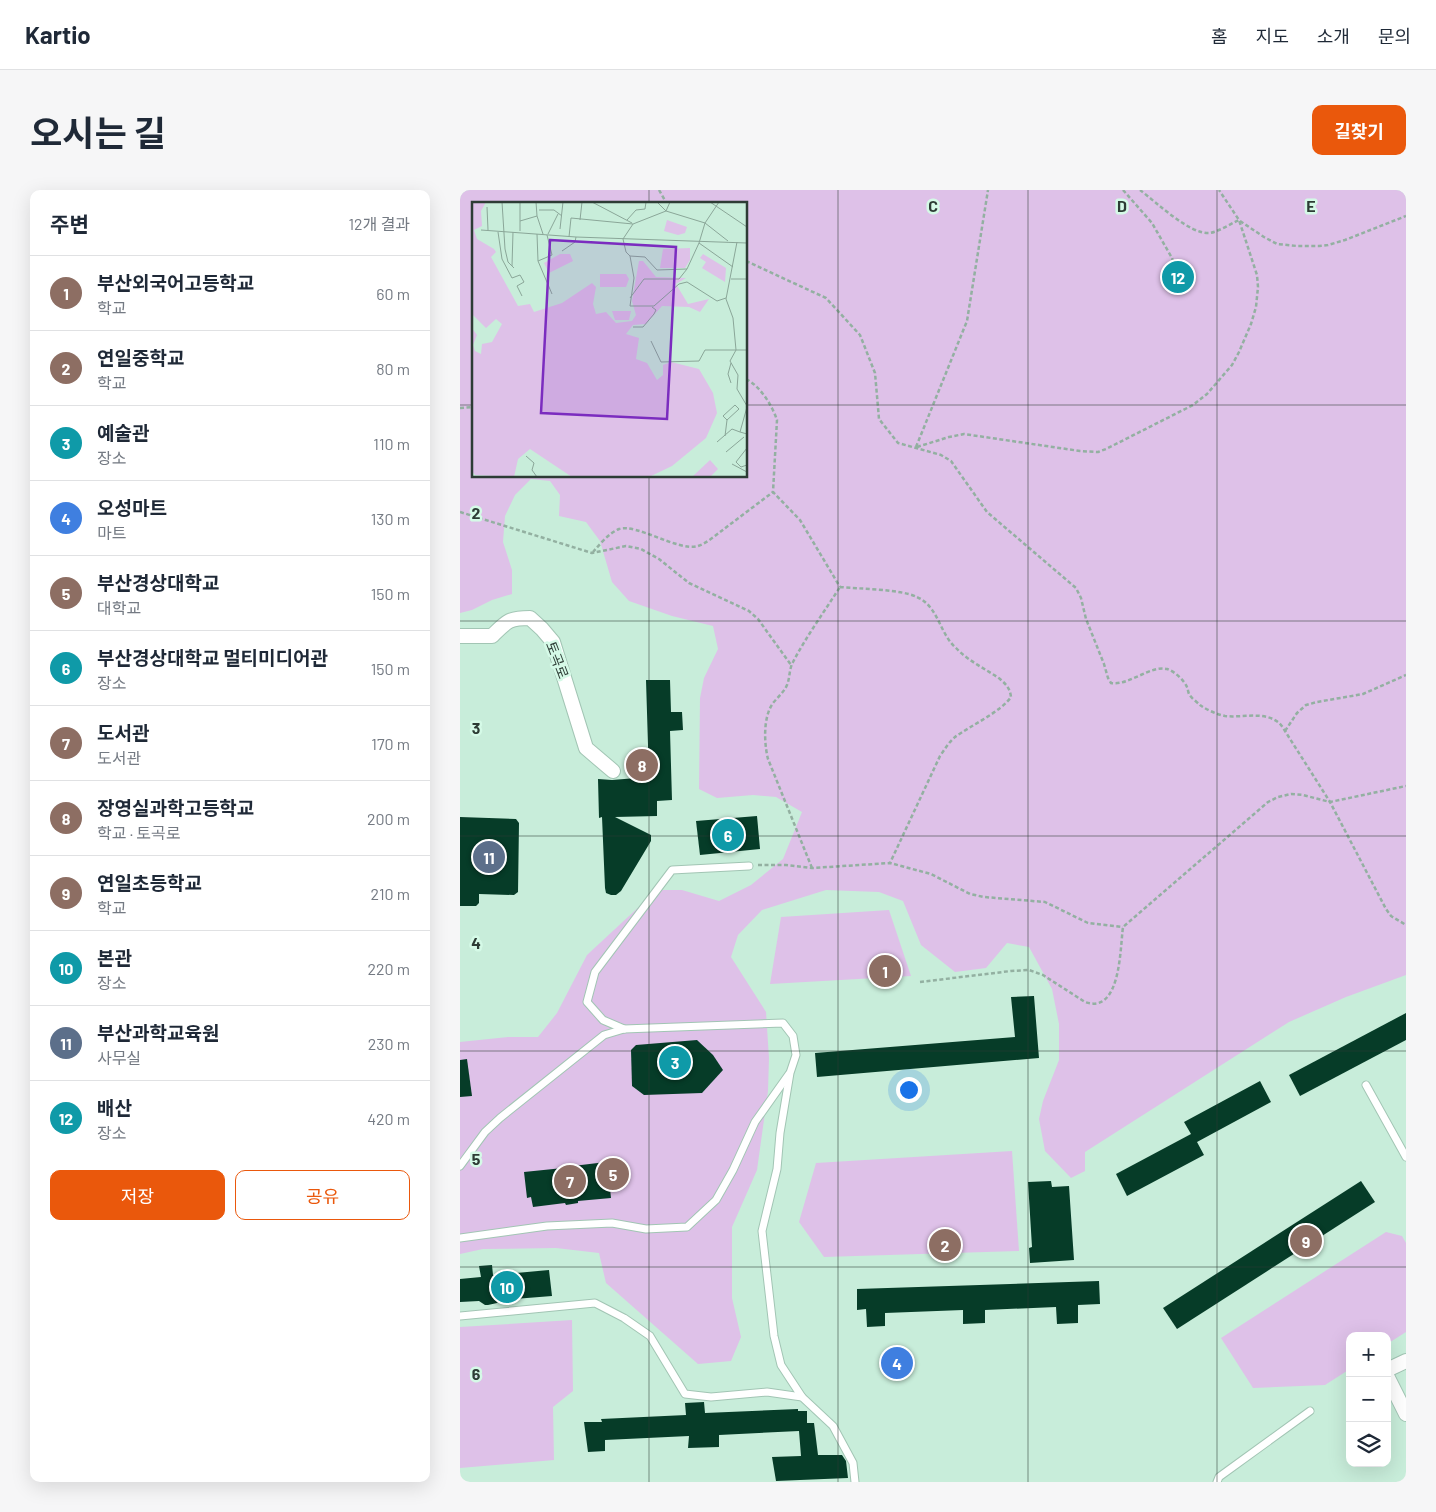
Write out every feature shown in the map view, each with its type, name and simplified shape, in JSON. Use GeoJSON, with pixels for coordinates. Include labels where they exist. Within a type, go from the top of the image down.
{"type":"FeatureCollection","features":[{"type":"Feature","properties":{"kind":"street","name":"토곡로"},"geometry":{"type":"LineString","coordinates":[[460,636],[492,636],[507,621],[530,618],[553,642],[586,748],[613,772]]}},
{"type":"Feature","properties":{"kind":"street"},"geometry":{"type":"LineString","coordinates":[[1391,1368],[1406,1361]]}},
{"type":"Feature","properties":{"kind":"street"},"geometry":{"type":"LineString","coordinates":[[1388,1377],[1406,1414]]}},
{"type":"Feature","properties":{"kind":"lane"},"geometry":{"type":"LineString","coordinates":[[624,1029],[603,1020],[587,1002],[595,972],[672,870],[749,866]]}},
{"type":"Feature","properties":{"kind":"lane"},"geometry":{"type":"LineString","coordinates":[[460,1166],[485,1132],[500,1118],[604,1035],[624,1029],[783,1023],[792,1036],[796,1055],[790,1073],[780,1133],[777,1169],[762,1231],[774,1336],[781,1365],[802,1397],[833,1426],[853,1463],[855,1482]]}},
{"type":"Feature","properties":{"kind":"lane"},"geometry":{"type":"LineString","coordinates":[[460,1238],[548,1226],[612,1223],[646,1229],[687,1227],[716,1200],[733,1170],[755,1122],[790,1073]]}},
{"type":"Feature","properties":{"kind":"lane"},"geometry":{"type":"LineString","coordinates":[[1366,1085],[1406,1157]]}},
{"type":"Feature","properties":{"kind":"lane"},"geometry":{"type":"LineString","coordinates":[[460,1316],[595,1303],[624,1318],[650,1336],[685,1394],[711,1397],[767,1392],[802,1397]]}},
{"type":"Feature","properties":{"kind":"lane"},"geometry":{"type":"LineString","coordinates":[[1217,1482],[1219,1477],[1310,1411]]}},
{"type":"Feature","properties":{"kind":"path"},"geometry":{"type":"LineString","coordinates":[[658,190],[666,202]]}},
{"type":"Feature","properties":{"kind":"path"},"geometry":{"type":"LineString","coordinates":[[916,448],[967,320],[988,190]]}},
{"type":"Feature","properties":{"kind":"path"},"geometry":{"type":"LineString","coordinates":[[1122,190],[1152,223],[1172,258],[1178,277]]}},
{"type":"Feature","properties":{"kind":"path"},"geometry":{"type":"LineString","coordinates":[[1140,190],[1195,230],[1212,233],[1239,220]]}},
{"type":"Feature","properties":{"kind":"path"},"geometry":{"type":"LineString","coordinates":[[916,448],[964,434],[1098,452],[1117,444],[1200,400],[1232,365],[1243,343],[1256,307],[1258,287],[1257,275],[1239,220],[1219,190]]}},
{"type":"Feature","properties":{"kind":"path"},"geometry":{"type":"LineString","coordinates":[[1239,220],[1264,238],[1277,244],[1319,246],[1345,240],[1406,216]]}},
{"type":"Feature","properties":{"kind":"path"},"geometry":{"type":"LineString","coordinates":[[748,262],[826,298],[860,335],[875,373],[879,419],[898,443],[941,455],[951,461],[987,512],[1076,588],[1111,683],[1120,683],[1153,671],[1167,669],[1174,672],[1186,684],[1189,694],[1209,710],[1225,716],[1269,718],[1278,722],[1330,802],[1386,909],[1391,916],[1406,925]]}},
{"type":"Feature","properties":{"kind":"path"},"geometry":{"type":"LineString","coordinates":[[748,380],[755,384],[766,399],[777,420],[773,492],[800,520],[840,587]]}},
{"type":"Feature","properties":{"kind":"path"},"geometry":{"type":"LineString","coordinates":[[592,553],[611,534],[623,528],[684,546],[698,546],[773,492]]}},
{"type":"Feature","properties":{"kind":"path"},"geometry":{"type":"LineString","coordinates":[[460,512],[592,553],[634,546],[659,559],[689,583],[749,612],[758,619],[791,665]]}},
{"type":"Feature","properties":{"kind":"path"},"geometry":{"type":"LineString","coordinates":[[812,868],[766,750],[767,721],[769,710],[787,685],[791,665],[840,587]]}},
{"type":"Feature","properties":{"kind":"path"},"geometry":{"type":"LineString","coordinates":[[840,587],[903,592],[919,598],[933,610],[948,639],[955,648],[1000,679],[1007,685],[1010,691],[1011,697],[1004,705],[948,743],[890,862]]}},
{"type":"Feature","properties":{"kind":"path"},"geometry":{"type":"LineString","coordinates":[[1285,731],[1297,713],[1306,705],[1363,694],[1406,675]]}},
{"type":"Feature","properties":{"kind":"path"},"geometry":{"type":"LineString","coordinates":[[920,982],[1029,970],[1043,975],[1086,1002],[1093,1005],[1097,1004],[1107,997],[1114,986],[1118,972],[1123,927],[1268,802],[1291,794],[1330,802],[1406,786]]}},
{"type":"Feature","properties":{"kind":"path"},"geometry":{"type":"LineString","coordinates":[[749,866],[779,864],[812,868],[890,862],[931,874],[970,894],[1045,902],[1088,923],[1123,927]]}},
{"type":"Feature","properties":{"kind":"shaded area"},"geometry":{"type":"Polygon","coordinates":[[[460,190],[1406,190],[1406,975],[1346,997],[1289,1022],[1085,1152],[1085,1171],[1071,1178],[1045,1151],[1039,1119],[1043,1101],[1059,1060],[1059,1024],[1052,989],[1029,947],[1007,943],[986,968],[955,972],[921,945],[903,901],[879,892],[826,890],[762,910],[738,935],[731,957],[766,1012],[769,1058],[768,1091],[757,1170],[732,1227],[732,1298],[741,1337],[731,1361],[698,1364],[606,1283],[599,1253],[556,1248],[483,1249],[460,1254],[460,1042],[508,1037],[538,1037],[557,1013],[587,955],[657,890],[682,890],[719,901],[751,885],[783,859],[802,812],[776,797],[753,795],[717,798],[699,789],[700,698],[704,678],[718,649],[713,626],[672,616],[629,601],[612,582],[600,541],[586,522],[559,516],[560,495],[550,481],[531,479],[515,495],[505,516],[503,542],[512,570],[512,594],[492,600],[472,610],[460,613],[460,190]]]}},
{"type":"Feature","properties":{"kind":"shaded area"},"geometry":{"type":"Polygon","coordinates":[[[889,910],[911,976],[770,984],[781,917],[889,910]]]}},
{"type":"Feature","properties":{"kind":"shaded area"},"geometry":{"type":"Polygon","coordinates":[[[1012,1151],[1019,1251],[824,1257],[799,1222],[816,1163],[1012,1151]]]}},
{"type":"Feature","properties":{"kind":"shaded area"},"geometry":{"type":"Polygon","coordinates":[[[1386,1232],[1402,1236],[1406,1243],[1406,1332],[1391,1341],[1391,1332],[1346,1332],[1346,1372],[1325,1385],[1253,1388],[1221,1338],[1386,1232]]]}},
{"type":"Feature","properties":{"kind":"shaded area"},"geometry":{"type":"Polygon","coordinates":[[[572,1320],[573,1391],[553,1407],[554,1460],[460,1468],[460,1327],[572,1320]]]}},
{"type":"Feature","properties":{"kind":"building"},"geometry":{"type":"Polygon","coordinates":[[[646,680],[670,680],[671,712],[682,712],[683,730],[670,731],[672,800],[657,801],[657,816],[615,817],[651,835],[651,841],[621,891],[616,895],[611,895],[606,893],[605,888],[602,817],[599,818],[598,779],[612,780],[649,777],[646,680]]]}},
{"type":"Feature","properties":{"kind":"building"},"geometry":{"type":"Polygon","coordinates":[[[757,816],[760,849],[700,855],[696,821],[757,816]]]}},
{"type":"Feature","properties":{"kind":"building"},"geometry":{"type":"Polygon","coordinates":[[[460,817],[516,819],[519,823],[518,892],[514,895],[479,894],[479,903],[476,906],[460,906],[460,817]]]}},
{"type":"Feature","properties":{"kind":"building"},"geometry":{"type":"Polygon","coordinates":[[[1034,996],[1039,1058],[817,1077],[815,1053],[1015,1037],[1011,997],[1034,996]]]}},
{"type":"Feature","properties":{"kind":"building"},"geometry":{"type":"Polygon","coordinates":[[[1406,1013],[1406,1040],[1300,1096],[1289,1075],[1406,1013]]]}},
{"type":"Feature","properties":{"kind":"building"},"geometry":{"type":"Polygon","coordinates":[[[697,1040],[713,1055],[723,1070],[702,1093],[644,1095],[632,1086],[631,1050],[636,1045],[697,1040]]]}},
{"type":"Feature","properties":{"kind":"building"},"geometry":{"type":"Polygon","coordinates":[[[467,1059],[472,1096],[460,1097],[460,1060],[467,1059]]]}},
{"type":"Feature","properties":{"kind":"building"},"geometry":{"type":"Polygon","coordinates":[[[1260,1081],[1271,1102],[1197,1142],[1204,1155],[1127,1196],[1116,1174],[1191,1134],[1184,1122],[1260,1081]]]}},
{"type":"Feature","properties":{"kind":"building"},"geometry":{"type":"Polygon","coordinates":[[[606,1162],[608,1174],[613,1174],[615,1187],[610,1188],[611,1198],[578,1201],[578,1203],[566,1205],[565,1203],[533,1207],[531,1197],[527,1198],[524,1172],[563,1168],[565,1165],[573,1166],[606,1162]]]}},
{"type":"Feature","properties":{"kind":"building"},"geometry":{"type":"Polygon","coordinates":[[[1051,1181],[1052,1187],[1069,1186],[1074,1260],[1030,1263],[1029,1248],[1032,1247],[1028,1182],[1051,1181]]]}},
{"type":"Feature","properties":{"kind":"building"},"geometry":{"type":"Polygon","coordinates":[[[1361,1181],[1375,1202],[1177,1329],[1163,1308],[1361,1181]]]}},
{"type":"Feature","properties":{"kind":"building"},"geometry":{"type":"Polygon","coordinates":[[[492,1265],[493,1275],[549,1270],[552,1296],[500,1300],[497,1303],[488,1305],[479,1301],[460,1302],[460,1279],[481,1277],[479,1266],[492,1265]]]}},
{"type":"Feature","properties":{"kind":"building"},"geometry":{"type":"Polygon","coordinates":[[[1099,1281],[1100,1304],[1078,1305],[1078,1323],[1057,1324],[1056,1307],[985,1310],[985,1323],[963,1324],[963,1310],[885,1313],[885,1326],[867,1327],[866,1309],[857,1310],[857,1289],[1099,1281]]]}},
{"type":"Feature","properties":{"kind":"building"},"geometry":{"type":"Polygon","coordinates":[[[704,1402],[705,1413],[798,1409],[798,1411],[807,1411],[807,1423],[814,1423],[818,1455],[842,1455],[846,1461],[848,1478],[776,1481],[772,1457],[801,1456],[799,1431],[719,1435],[719,1447],[688,1448],[689,1436],[605,1440],[605,1451],[588,1452],[584,1422],[602,1422],[601,1419],[686,1415],[685,1403],[704,1402]]]}},
{"type":"Feature","properties":{"kind":"place","name":"배산"},"geometry":{"type":"Point","coordinates":[1178,277]}},
{"type":"Feature","properties":{"kind":"place","name":"장영실과학고등학교"},"geometry":{"type":"Point","coordinates":[642,765]}},
{"type":"Feature","properties":{"kind":"place","name":"부산경상대학교 멀티미디어관"},"geometry":{"type":"Point","coordinates":[728,835]}},
{"type":"Feature","properties":{"kind":"place","name":"부산과학교육원"},"geometry":{"type":"Point","coordinates":[489,857]}},
{"type":"Feature","properties":{"kind":"place","name":"부산외국어고등학교"},"geometry":{"type":"Point","coordinates":[885,971]}},
{"type":"Feature","properties":{"kind":"place","name":"예술관"},"geometry":{"type":"Point","coordinates":[675,1062]}},
{"type":"Feature","properties":{"kind":"place","name":"부산경상대학교"},"geometry":{"type":"Point","coordinates":[613,1174]}},
{"type":"Feature","properties":{"kind":"place","name":"도서관"},"geometry":{"type":"Point","coordinates":[570,1181]}},
{"type":"Feature","properties":{"kind":"place","name":"연일초등학교"},"geometry":{"type":"Point","coordinates":[1306,1241]}},
{"type":"Feature","properties":{"kind":"place","name":"연일중학교"},"geometry":{"type":"Point","coordinates":[945,1245]}},
{"type":"Feature","properties":{"kind":"place","name":"본관"},"geometry":{"type":"Point","coordinates":[507,1287]}},
{"type":"Feature","properties":{"kind":"place","name":"오성마트"},"geometry":{"type":"Point","coordinates":[897,1363]}}]}
